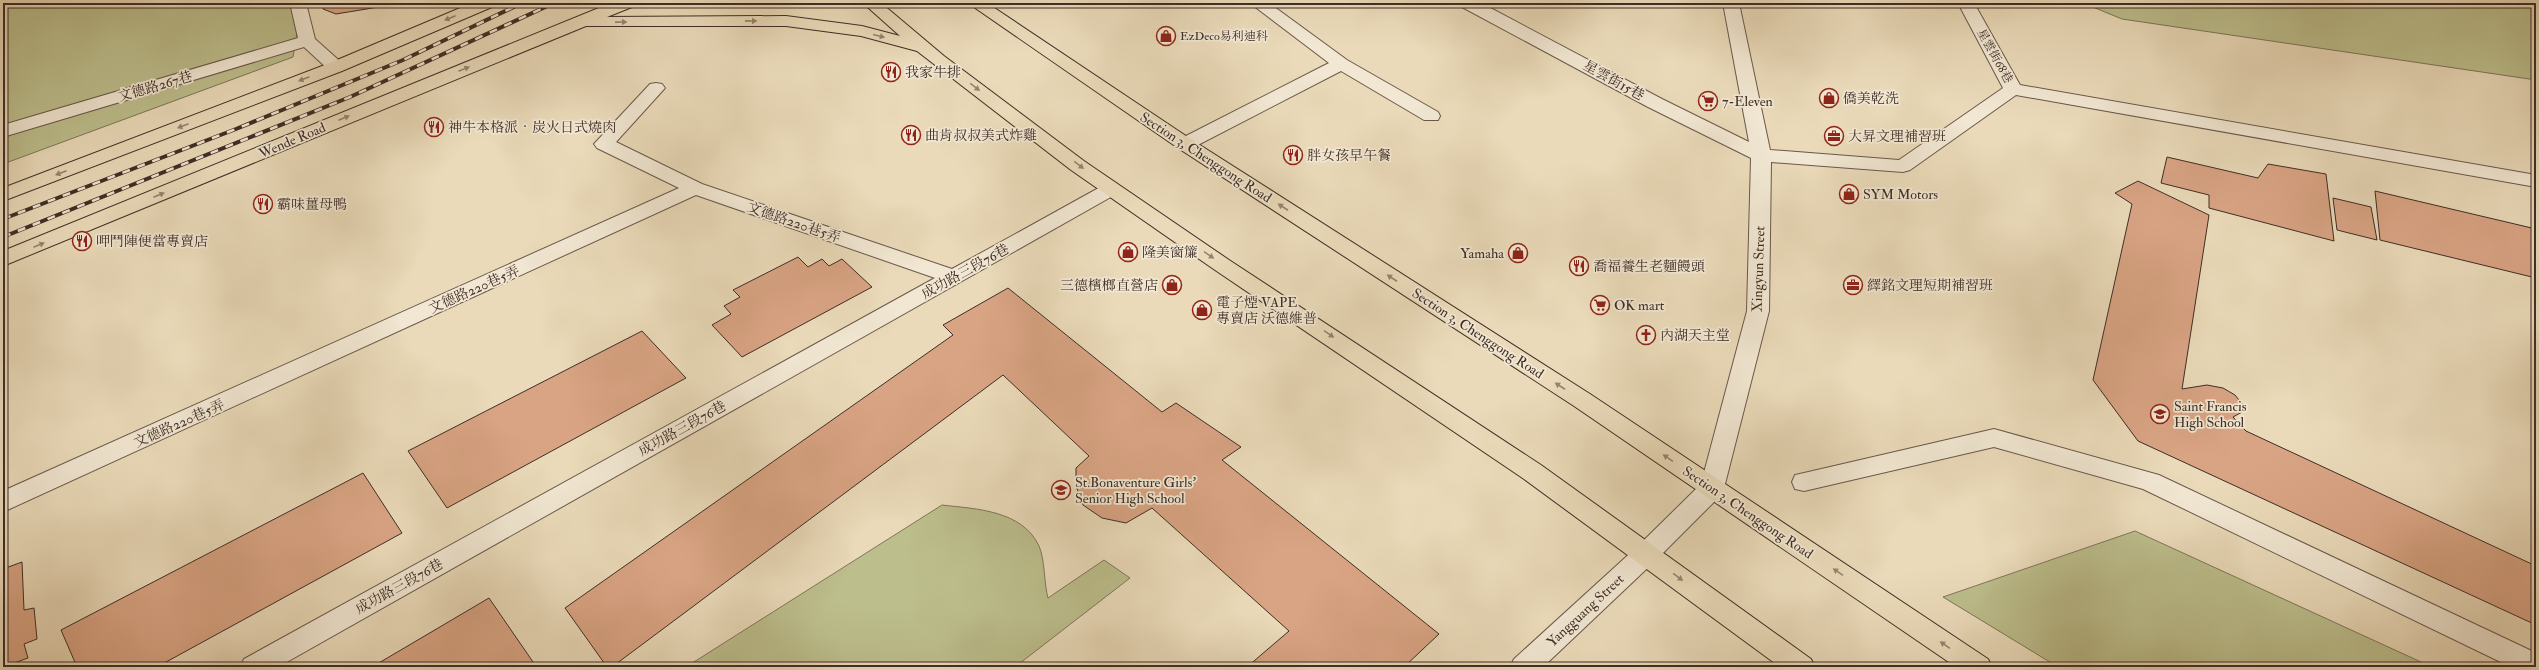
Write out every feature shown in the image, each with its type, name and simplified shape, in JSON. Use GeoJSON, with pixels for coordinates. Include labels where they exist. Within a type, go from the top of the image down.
{"type":"FeatureCollection","features":[{"type":"Feature","properties":{"kind":"main road"},"geometry":{"type":"LineString","coordinates":[[3,195],[336,67],[486,3]]}},
{"type":"Feature","properties":{"kind":"main road","name":"Wende Road"},"geometry":{"type":"LineString","coordinates":[[3,260],[626,3]]}},
{"type":"Feature","properties":{"kind":"main road"},"geometry":{"type":"LineString","coordinates":[[871,3],[921,47],[1111,189],[1514,458],[1647,553],[1801,667]]}},
{"type":"Feature","properties":{"kind":"main road","name":"Section 3, Chenggong Road"},"geometry":{"type":"LineString","coordinates":[[976,3],[1185,144],[1575,396],[1978,667]]}},
{"type":"Feature","properties":{"kind":"main road"},"geometry":{"type":"LineString","coordinates":[[582,22],[786,21],[862,32],[921,47]]}},
{"type":"Feature","properties":{"kind":"street"},"geometry":{"type":"LineString","coordinates":[[298,3],[307,41],[336,67]]}},
{"type":"Feature","properties":{"kind":"street"},"geometry":{"type":"LineString","coordinates":[[1258,3],[1341,64],[1430,116]]}},
{"type":"Feature","properties":{"kind":"street","name":"星雲街15巷"},"geometry":{"type":"LineString","coordinates":[[1468,3],[1655,103],[1761,155]]}},
{"type":"Feature","properties":{"kind":"street","name":"Xingyun Street"},"geometry":{"type":"LineString","coordinates":[[1712,488],[1758,311],[1761,155],[1731,3]]}},
{"type":"Feature","properties":{"kind":"street","name":"星雲街68巷"},"geometry":{"type":"LineString","coordinates":[[1966,3],[2013,89]]}},
{"type":"Feature","properties":{"kind":"street","name":"文德路267巷"},"geometry":{"type":"LineString","coordinates":[[3,131],[307,41]]}},
{"type":"Feature","properties":{"kind":"street"},"geometry":{"type":"LineString","coordinates":[[1185,144],[1341,64]]}},
{"type":"Feature","properties":{"kind":"street"},"geometry":{"type":"LineString","coordinates":[[656,88],[604,144],[695,188]]}},
{"type":"Feature","properties":{"kind":"street"},"geometry":{"type":"LineString","coordinates":[[1761,155],[1903,166],[2013,89],[2536,181]]}},
{"type":"Feature","properties":{"kind":"street","name":"文德路220巷5弄"},"geometry":{"type":"LineString","coordinates":[[3,502],[695,188],[954,277]]}},
{"type":"Feature","properties":{"kind":"street","name":"成功路三段76巷"},"geometry":{"type":"LineString","coordinates":[[254,667],[1111,189]]}},
{"type":"Feature","properties":{"kind":"street"},"geometry":{"type":"LineString","coordinates":[[1804,482],[1994,438],[2150,482],[2536,666]]}},
{"type":"Feature","properties":{"kind":"street"},"geometry":{"type":"LineString","coordinates":[[1647,553],[1712,488]]}},
{"type":"Feature","properties":{"kind":"street","name":"Yangguang Street"},"geometry":{"type":"LineString","coordinates":[[1524,667],[1647,553]]}},
{"type":"Feature","properties":{"kind":"green space"},"geometry":{"type":"Polygon","coordinates":[[[3,3],[290,3],[297,33],[293,57],[3,164],[3,3]]]}},
{"type":"Feature","properties":{"kind":"green space"},"geometry":{"type":"Polygon","coordinates":[[[2083,3],[2536,3],[2536,80],[2122,19],[2083,3]]]}},
{"type":"Feature","properties":{"kind":"green space"},"geometry":{"type":"Polygon","coordinates":[[[942,505],[983,510],[1010,518],[1021,525],[1031,534],[1041,551],[1048,598],[1104,560],[1130,578],[1015,667],[686,667],[942,505]]]}},
{"type":"Feature","properties":{"kind":"green space"},"geometry":{"type":"Polygon","coordinates":[[[2135,531],[2432,667],[2058,667],[1943,597],[2135,531]]]}},
{"type":"Feature","properties":{"kind":"building"},"geometry":{"type":"Polygon","coordinates":[[[324,3],[403,3],[336,14],[323,9],[324,3]]]}},
{"type":"Feature","properties":{"kind":"building"},"geometry":{"type":"Polygon","coordinates":[[[2167,157],[2258,178],[2268,164],[2326,174],[2334,241],[2209,208],[2209,195],[2161,183],[2167,157]]]}},
{"type":"Feature","properties":{"kind":"building"},"geometry":{"type":"Polygon","coordinates":[[[2138,181],[2209,215],[2182,389],[2207,385],[2223,388],[2235,395],[2243,405],[2242,412],[2233,417],[2246,431],[2536,566],[2536,625],[2138,441],[2093,380],[2132,204],[2115,193],[2138,181]]]}},
{"type":"Feature","properties":{"kind":"building"},"geometry":{"type":"Polygon","coordinates":[[[2375,191],[2536,229],[2536,278],[2380,240],[2375,191]]]}},
{"type":"Feature","properties":{"kind":"building"},"geometry":{"type":"Polygon","coordinates":[[[2333,198],[2371,207],[2377,240],[2337,230],[2333,198]]]}},
{"type":"Feature","properties":{"kind":"building"},"geometry":{"type":"Polygon","coordinates":[[[798,257],[808,267],[822,259],[829,266],[842,259],[872,287],[742,357],[712,325],[731,314],[724,306],[740,297],[733,290],[798,257]]]}},
{"type":"Feature","properties":{"kind":"building"},"geometry":{"type":"Polygon","coordinates":[[[1008,288],[1162,412],[1176,403],[1241,447],[1222,460],[1439,634],[1404,667],[1247,667],[1289,631],[1152,508],[1126,523],[1102,518],[1083,505],[1076,486],[1076,468],[1089,456],[1003,375],[612,667],[607,667],[565,608],[953,335],[943,325],[1008,288]]]}},
{"type":"Feature","properties":{"kind":"building"},"geometry":{"type":"Polygon","coordinates":[[[642,331],[686,378],[447,508],[408,451],[642,331]]]}},
{"type":"Feature","properties":{"kind":"building"},"geometry":{"type":"Polygon","coordinates":[[[363,473],[402,533],[157,667],[77,667],[61,630],[363,473]]]}},
{"type":"Feature","properties":{"kind":"building"},"geometry":{"type":"Polygon","coordinates":[[[22,562],[24,610],[34,608],[37,639],[24,644],[28,658],[3,667],[3,569],[22,562]]]}},
{"type":"Feature","properties":{"kind":"building"},"geometry":{"type":"Polygon","coordinates":[[[489,598],[533,662],[525,667],[372,667],[489,598]]]}},
{"type":"Feature","properties":{"kind":"railway"},"geometry":{"type":"LineString","coordinates":[[3,219],[236,129],[403,60],[522,3]]}},
{"type":"Feature","properties":{"kind":"railway"},"geometry":{"type":"LineString","coordinates":[[3,237],[350,97],[554,3]]}},
{"type":"Feature","properties":{"kind":"place","name":"EzDeco易利迪科"},"geometry":{"type":"Point","coordinates":[1166,36]}},
{"type":"Feature","properties":{"kind":"place","name":"我家牛排"},"geometry":{"type":"Point","coordinates":[891,72]}},
{"type":"Feature","properties":{"kind":"place","name":"僑美乾洗"},"geometry":{"type":"Point","coordinates":[1829,98]}},
{"type":"Feature","properties":{"kind":"place","name":"7-Eleven"},"geometry":{"type":"Point","coordinates":[1708,101]}},
{"type":"Feature","properties":{"kind":"place","name":"神牛本格派‧炭火日式燒肉"},"geometry":{"type":"Point","coordinates":[434,127]}},
{"type":"Feature","properties":{"kind":"place","name":"曲肯叔叔美式炸雞"},"geometry":{"type":"Point","coordinates":[911,135]}},
{"type":"Feature","properties":{"kind":"place","name":"大昇文理補習班"},"geometry":{"type":"Point","coordinates":[1834,136]}},
{"type":"Feature","properties":{"kind":"place","name":"胖女孩早午餐"},"geometry":{"type":"Point","coordinates":[1293,155]}},
{"type":"Feature","properties":{"kind":"place","name":"SYM Motors"},"geometry":{"type":"Point","coordinates":[1849,194]}},
{"type":"Feature","properties":{"kind":"place","name":"霸味薑母鴨"},"geometry":{"type":"Point","coordinates":[263,204]}},
{"type":"Feature","properties":{"kind":"place","name":"呷鬥陣便當專賣店"},"geometry":{"type":"Point","coordinates":[82,241]}},
{"type":"Feature","properties":{"kind":"place","name":"隆美窗簾"},"geometry":{"type":"Point","coordinates":[1128,252]}},
{"type":"Feature","properties":{"kind":"place","name":"Yamaha"},"geometry":{"type":"Point","coordinates":[1518,253]}},
{"type":"Feature","properties":{"kind":"place","name":"喬福養生老麵饅頭"},"geometry":{"type":"Point","coordinates":[1579,266]}},
{"type":"Feature","properties":{"kind":"place","name":"三德檳榔直營店"},"geometry":{"type":"Point","coordinates":[1172,285]}},
{"type":"Feature","properties":{"kind":"place","name":"繹銘文理短期補習班"},"geometry":{"type":"Point","coordinates":[1853,285]}},
{"type":"Feature","properties":{"kind":"place","name":"OK mart"},"geometry":{"type":"Point","coordinates":[1600,305]}},
{"type":"Feature","properties":{"kind":"place","name":"電子煙 VAPE 專賣店 沃德維普"},"geometry":{"type":"Point","coordinates":[1202,310]}},
{"type":"Feature","properties":{"kind":"place","name":"內湖天主堂"},"geometry":{"type":"Point","coordinates":[1646,335]}},
{"type":"Feature","properties":{"kind":"place","name":"Saint Francis High School"},"geometry":{"type":"Point","coordinates":[2160,414]}},
{"type":"Feature","properties":{"kind":"place","name":"St.Bonaventure Girls' Senior High School"},"geometry":{"type":"Point","coordinates":[1061,490]}}]}
